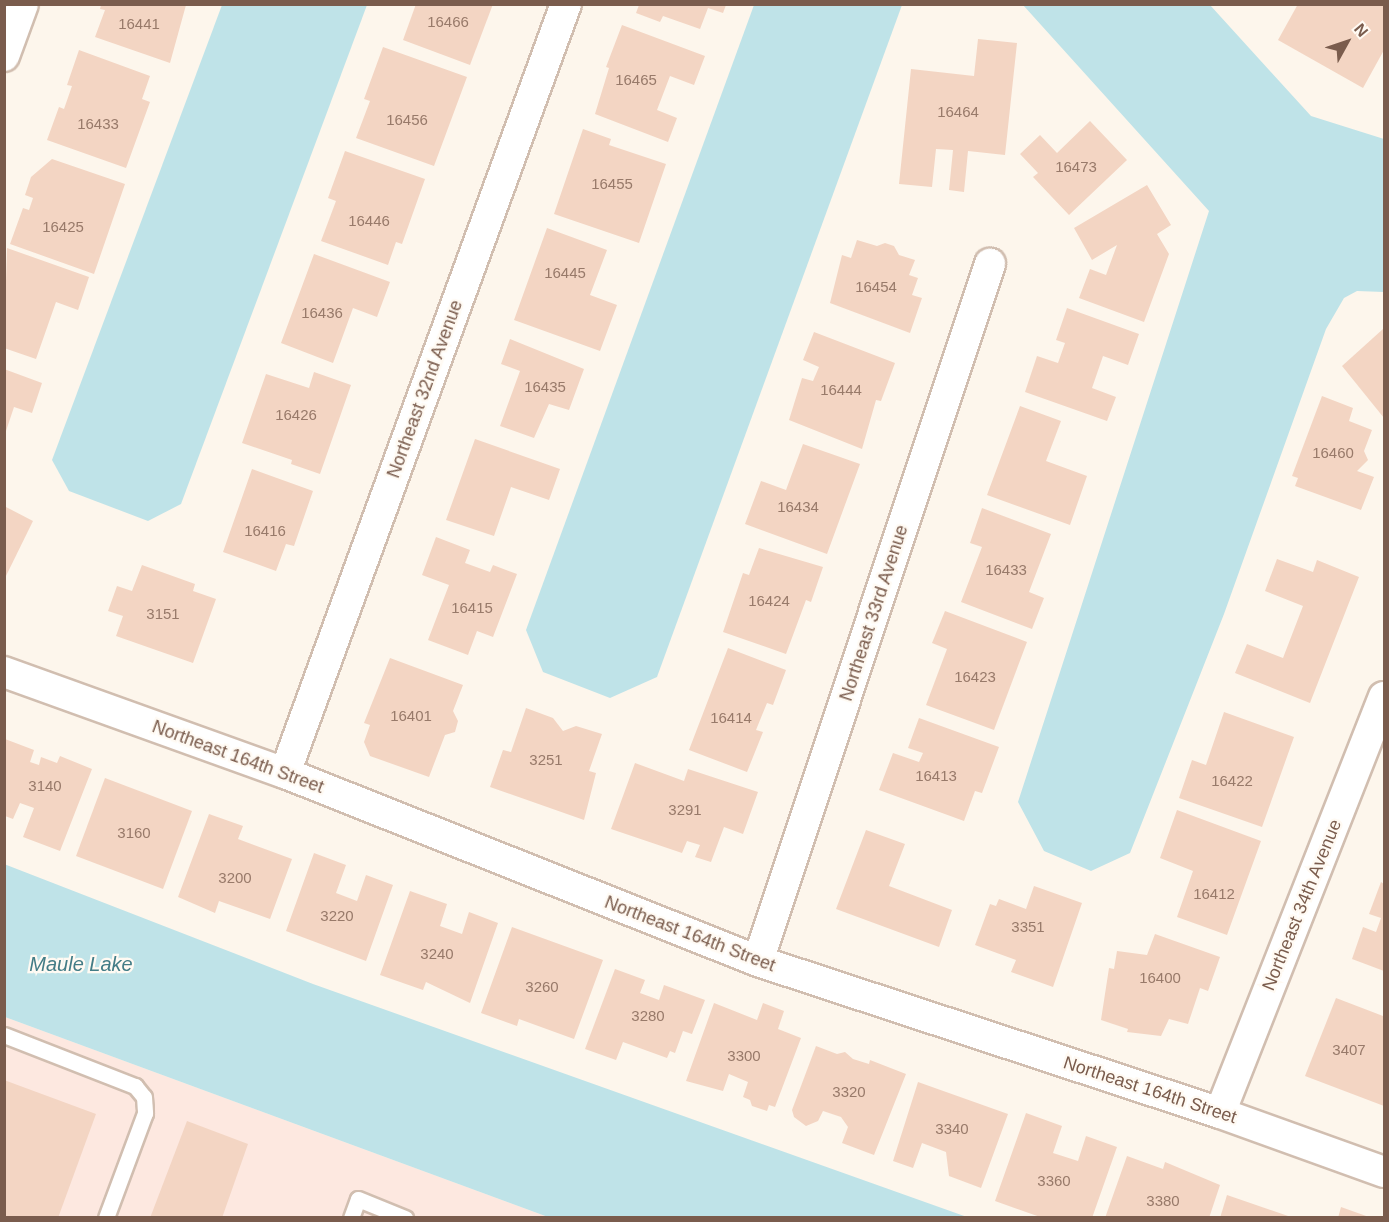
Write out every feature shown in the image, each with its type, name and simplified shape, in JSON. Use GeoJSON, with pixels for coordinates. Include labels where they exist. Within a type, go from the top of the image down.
{"type":"FeatureCollection","features":[{"type":"Feature","properties":{"kind":"street"},"geometry":{"type":"LineString","coordinates":[[4,56],[23,4]]}},
{"type":"Feature","properties":{"kind":"street","name":"Northeast 32nd Avenue"},"geometry":{"type":"LineString","coordinates":[[285,773],[566,4]]}},
{"type":"Feature","properties":{"kind":"street","name":"Northeast 33rd Avenue"},"geometry":{"type":"LineString","coordinates":[[758,961],[990,264]]}},
{"type":"Feature","properties":{"kind":"street","name":"Northeast 164th Street"},"geometry":{"type":"LineString","coordinates":[[4,672],[285,773],[758,961],[1220,1113],[1384,1172]]}},
{"type":"Feature","properties":{"kind":"street","name":"Northeast 34th Avenue"},"geometry":{"type":"LineString","coordinates":[[1220,1113],[1384,697]]}},
{"type":"Feature","properties":{"kind":"lane"},"geometry":{"type":"LineString","coordinates":[[4,1035],[135,1086],[144,1097],[145,1113],[106,1218]]}},
{"type":"Feature","properties":{"kind":"lane"},"geometry":{"type":"LineString","coordinates":[[351,1218],[358,1199],[405,1218]]}},
{"type":"Feature","properties":{"kind":"shaded area"},"geometry":{"type":"Polygon","coordinates":[[[5,1017],[548,1217],[5,1217],[5,1017]]]}},
{"type":"Feature","properties":{"kind":"water"},"geometry":{"type":"Polygon","coordinates":[[[222,5],[367,5],[181,504],[148,521],[69,491],[52,460],[222,5]]]}},
{"type":"Feature","properties":{"kind":"water"},"geometry":{"type":"Polygon","coordinates":[[[754,5],[902,5],[657,677],[610,698],[543,672],[526,630],[754,5]]]}},
{"type":"Feature","properties":{"kind":"water"},"geometry":{"type":"Polygon","coordinates":[[[1023,5],[1210,5],[1311,116],[1384,139],[1384,292],[1357,291],[1344,298],[1326,329],[1224,614],[1130,853],[1091,871],[1044,851],[1018,802],[1209,211],[1023,5]]]}},
{"type":"Feature","properties":{"kind":"water","name":"Maule Lake"},"geometry":{"type":"Polygon","coordinates":[[[4,864],[313,984],[967,1217],[548,1217],[5,1017],[4,864]]]}},
{"type":"Feature","properties":{"kind":"building"},"geometry":{"type":"Polygon","coordinates":[[[416,4],[493,4],[470,65],[403,40],[416,4]]]}},
{"type":"Feature","properties":{"kind":"building"},"geometry":{"type":"Polygon","coordinates":[[[1298,4],[1384,4],[1384,50],[1363,88],[1278,40],[1298,4]]]}},
{"type":"Feature","properties":{"kind":"building"},"geometry":{"type":"Polygon","coordinates":[[[101,5],[186,5],[170,63],[95,37],[105,10],[100,9],[101,5]]]}},
{"type":"Feature","properties":{"kind":"building"},"geometry":{"type":"Polygon","coordinates":[[[639,5],[726,5],[723,13],[708,8],[700,29],[663,16],[660,22],[636,13],[639,5]]]}},
{"type":"Feature","properties":{"kind":"building"},"geometry":{"type":"Polygon","coordinates":[[[622,25],[705,56],[694,85],[670,76],[657,110],[677,118],[668,142],[595,114],[609,68],[606,67],[622,25]]]}},
{"type":"Feature","properties":{"kind":"building"},"geometry":{"type":"Polygon","coordinates":[[[978,39],[1017,43],[1005,155],[968,151],[964,192],[949,190],[953,150],[936,149],[932,187],[899,184],[911,69],[974,76],[978,39]]]}},
{"type":"Feature","properties":{"kind":"building"},"geometry":{"type":"Polygon","coordinates":[[[383,47],[467,77],[434,166],[356,138],[370,101],[364,99],[383,47]]]}},
{"type":"Feature","properties":{"kind":"building"},"geometry":{"type":"Polygon","coordinates":[[[79,50],[150,76],[142,99],[150,102],[126,168],[47,140],[59,107],[64,109],[72,86],[67,85],[79,50]]]}},
{"type":"Feature","properties":{"kind":"building"},"geometry":{"type":"Polygon","coordinates":[[[1090,121],[1127,160],[1069,215],[1033,177],[1038,173],[1020,154],[1040,135],[1057,153],[1090,121]]]}},
{"type":"Feature","properties":{"kind":"building"},"geometry":{"type":"Polygon","coordinates":[[[583,129],[611,139],[609,145],[666,164],[639,243],[554,214],[583,129]]]}},
{"type":"Feature","properties":{"kind":"building"},"geometry":{"type":"Polygon","coordinates":[[[345,151],[425,179],[402,244],[396,242],[388,265],[321,241],[336,201],[328,198],[345,151]]]}},
{"type":"Feature","properties":{"kind":"building"},"geometry":{"type":"Polygon","coordinates":[[[52,159],[125,184],[94,274],[10,244],[23,208],[29,210],[33,198],[25,195],[31,177],[52,159]]]}},
{"type":"Feature","properties":{"kind":"building"},"geometry":{"type":"Polygon","coordinates":[[[1147,185],[1171,225],[1157,234],[1169,254],[1144,322],[1079,298],[1090,269],[1106,275],[1117,245],[1092,260],[1074,228],[1147,185]]]}},
{"type":"Feature","properties":{"kind":"building"},"geometry":{"type":"Polygon","coordinates":[[[547,228],[607,250],[590,295],[617,305],[600,351],[514,320],[547,228]]]}},
{"type":"Feature","properties":{"kind":"building"},"geometry":{"type":"Polygon","coordinates":[[[857,240],[877,246],[885,243],[894,246],[899,255],[915,260],[909,275],[918,278],[912,295],[922,298],[910,333],[830,303],[842,255],[851,258],[857,240]]]}},
{"type":"Feature","properties":{"kind":"building"},"geometry":{"type":"Polygon","coordinates":[[[7,248],[89,277],[78,310],[56,302],[36,359],[4,348],[7,248]]]}},
{"type":"Feature","properties":{"kind":"building"},"geometry":{"type":"Polygon","coordinates":[[[314,254],[390,282],[377,317],[353,308],[333,363],[281,343],[314,254]]]}},
{"type":"Feature","properties":{"kind":"building"},"geometry":{"type":"Polygon","coordinates":[[[1067,308],[1139,334],[1128,365],[1103,356],[1092,388],[1116,397],[1107,421],[1025,392],[1037,356],[1058,363],[1065,343],[1056,340],[1067,308]]]}},
{"type":"Feature","properties":{"kind":"building"},"geometry":{"type":"Polygon","coordinates":[[[1383,329],[1384,331],[1384,418],[1342,366],[1383,329]]]}},
{"type":"Feature","properties":{"kind":"building"},"geometry":{"type":"Polygon","coordinates":[[[814,332],[895,363],[881,401],[876,400],[862,449],[789,420],[802,378],[813,381],[819,367],[803,360],[814,332]]]}},
{"type":"Feature","properties":{"kind":"building"},"geometry":{"type":"Polygon","coordinates":[[[510,339],[584,369],[569,410],[549,404],[534,438],[500,426],[520,371],[501,364],[510,339]]]}},
{"type":"Feature","properties":{"kind":"building"},"geometry":{"type":"Polygon","coordinates":[[[4,369],[42,383],[32,413],[14,407],[5,434],[4,369]]]}},
{"type":"Feature","properties":{"kind":"building"},"geometry":{"type":"Polygon","coordinates":[[[314,372],[351,385],[320,474],[291,464],[292,460],[242,443],[266,374],[309,388],[314,372]]]}},
{"type":"Feature","properties":{"kind":"building"},"geometry":{"type":"Polygon","coordinates":[[[1322,396],[1353,408],[1349,421],[1372,430],[1364,451],[1368,460],[1357,471],[1374,477],[1361,510],[1295,486],[1298,478],[1292,476],[1322,396]]]}},
{"type":"Feature","properties":{"kind":"building"},"geometry":{"type":"Polygon","coordinates":[[[1020,406],[1061,421],[1046,461],[1087,476],[1070,525],[987,495],[1020,406]]]}},
{"type":"Feature","properties":{"kind":"building"},"geometry":{"type":"Polygon","coordinates":[[[475,439],[560,469],[549,500],[511,487],[494,536],[446,520],[475,439]]]}},
{"type":"Feature","properties":{"kind":"building"},"geometry":{"type":"Polygon","coordinates":[[[803,444],[860,464],[827,554],[745,524],[761,481],[786,490],[803,444]]]}},
{"type":"Feature","properties":{"kind":"building"},"geometry":{"type":"Polygon","coordinates":[[[252,469],[313,491],[294,546],[286,544],[276,571],[223,552],[252,469]]]}},
{"type":"Feature","properties":{"kind":"building"},"geometry":{"type":"Polygon","coordinates":[[[6,507],[33,521],[4,580],[4,509],[6,507]]]}},
{"type":"Feature","properties":{"kind":"building"},"geometry":{"type":"Polygon","coordinates":[[[982,508],[1051,534],[1029,592],[1044,598],[1032,629],[961,602],[982,547],[970,543],[982,508]]]}},
{"type":"Feature","properties":{"kind":"building"},"geometry":{"type":"Polygon","coordinates":[[[436,537],[470,550],[465,563],[490,572],[493,565],[517,574],[493,637],[477,631],[468,655],[428,640],[449,585],[422,575],[436,537]]]}},
{"type":"Feature","properties":{"kind":"building"},"geometry":{"type":"Polygon","coordinates":[[[759,548],[823,567],[811,602],[806,600],[786,654],[723,632],[743,573],[749,575],[759,548]]]}},
{"type":"Feature","properties":{"kind":"building"},"geometry":{"type":"Polygon","coordinates":[[[1277,559],[1313,572],[1317,560],[1359,577],[1310,703],[1235,673],[1247,644],[1283,658],[1303,606],[1265,591],[1277,559]]]}},
{"type":"Feature","properties":{"kind":"building"},"geometry":{"type":"Polygon","coordinates":[[[142,565],[195,584],[193,591],[216,599],[193,663],[116,636],[123,616],[108,611],[117,586],[132,591],[142,565]]]}},
{"type":"Feature","properties":{"kind":"building"},"geometry":{"type":"Polygon","coordinates":[[[945,611],[1027,642],[994,730],[926,705],[947,649],[932,643],[945,611]]]}},
{"type":"Feature","properties":{"kind":"building"},"geometry":{"type":"Polygon","coordinates":[[[728,648],[786,670],[773,705],[767,703],[756,730],[763,732],[747,772],[689,750],[728,648]]]}},
{"type":"Feature","properties":{"kind":"building"},"geometry":{"type":"Polygon","coordinates":[[[390,658],[463,685],[453,711],[458,721],[455,732],[445,735],[429,777],[370,756],[364,742],[370,725],[364,723],[390,658]]]}},
{"type":"Feature","properties":{"kind":"building"},"geometry":{"type":"Polygon","coordinates":[[[526,708],[553,718],[563,731],[576,726],[602,734],[589,771],[596,773],[584,820],[490,787],[503,750],[511,752],[526,708]]]}},
{"type":"Feature","properties":{"kind":"building"},"geometry":{"type":"Polygon","coordinates":[[[1224,712],[1294,737],[1262,827],[1179,798],[1192,760],[1206,765],[1224,712]]]}},
{"type":"Feature","properties":{"kind":"building"},"geometry":{"type":"Polygon","coordinates":[[[919,718],[999,747],[982,793],[975,791],[964,821],[879,790],[893,753],[919,762],[923,753],[908,748],[919,718]]]}},
{"type":"Feature","properties":{"kind":"building"},"geometry":{"type":"Polygon","coordinates":[[[5,739],[34,750],[30,762],[39,765],[41,757],[57,763],[60,756],[92,769],[60,851],[23,837],[34,808],[20,803],[13,819],[5,816],[5,739]]]}},
{"type":"Feature","properties":{"kind":"building"},"geometry":{"type":"Polygon","coordinates":[[[635,763],[684,781],[688,769],[758,792],[743,834],[724,827],[711,862],[695,857],[700,845],[687,841],[682,853],[611,829],[635,763]]]}},
{"type":"Feature","properties":{"kind":"building"},"geometry":{"type":"Polygon","coordinates":[[[105,778],[192,811],[163,889],[76,856],[105,778]]]}},
{"type":"Feature","properties":{"kind":"building"},"geometry":{"type":"Polygon","coordinates":[[[1177,810],[1261,841],[1227,935],[1177,917],[1193,871],[1160,858],[1177,810]]]}},
{"type":"Feature","properties":{"kind":"building"},"geometry":{"type":"Polygon","coordinates":[[[209,814],[243,826],[238,839],[292,859],[270,919],[219,901],[215,913],[178,897],[209,814]]]}},
{"type":"Feature","properties":{"kind":"building"},"geometry":{"type":"Polygon","coordinates":[[[866,830],[905,844],[889,886],[952,910],[939,947],[836,909],[866,830]]]}},
{"type":"Feature","properties":{"kind":"building"},"geometry":{"type":"Polygon","coordinates":[[[314,853],[346,865],[336,893],[357,901],[366,875],[393,885],[366,961],[286,931],[314,853]]]}},
{"type":"Feature","properties":{"kind":"building"},"geometry":{"type":"Polygon","coordinates":[[[1381,882],[1384,884],[1384,971],[1352,959],[1363,927],[1376,932],[1381,918],[1369,914],[1381,882]]]}},
{"type":"Feature","properties":{"kind":"building"},"geometry":{"type":"Polygon","coordinates":[[[1034,886],[1082,903],[1053,987],[1011,972],[1016,960],[975,945],[990,904],[996,906],[999,899],[1026,909],[1034,886]]]}},
{"type":"Feature","properties":{"kind":"building"},"geometry":{"type":"Polygon","coordinates":[[[410,891],[447,904],[440,926],[462,934],[469,912],[498,923],[470,1003],[426,982],[423,990],[380,975],[410,891]]]}},
{"type":"Feature","properties":{"kind":"building"},"geometry":{"type":"Polygon","coordinates":[[[512,927],[603,960],[574,1039],[519,1019],[517,1026],[481,1013],[512,927]]]}},
{"type":"Feature","properties":{"kind":"building"},"geometry":{"type":"Polygon","coordinates":[[[1155,934],[1220,957],[1208,991],[1200,988],[1188,1024],[1169,1019],[1161,1036],[1127,1032],[1128,1029],[1101,1020],[1109,968],[1114,969],[1117,951],[1147,955],[1155,934]]]}},
{"type":"Feature","properties":{"kind":"building"},"geometry":{"type":"Polygon","coordinates":[[[615,969],[645,980],[640,993],[659,1000],[664,985],[705,1000],[692,1034],[683,1031],[675,1053],[670,1051],[667,1058],[623,1042],[616,1060],[585,1049],[615,969]]]}},
{"type":"Feature","properties":{"kind":"building"},"geometry":{"type":"Polygon","coordinates":[[[1336,998],[1383,1016],[1384,1106],[1305,1076],[1336,998]]]}},
{"type":"Feature","properties":{"kind":"building"},"geometry":{"type":"Polygon","coordinates":[[[714,1003],[757,1020],[763,1003],[784,1011],[778,1029],[801,1038],[775,1107],[769,1105],[767,1111],[752,1106],[750,1100],[743,1097],[748,1082],[729,1074],[723,1091],[686,1081],[714,1003]]]}},
{"type":"Feature","properties":{"kind":"building"},"geometry":{"type":"Polygon","coordinates":[[[816,1046],[837,1054],[845,1052],[853,1059],[869,1064],[870,1060],[906,1074],[874,1155],[842,1143],[848,1127],[841,1117],[823,1111],[818,1121],[806,1126],[794,1117],[792,1110],[816,1046]]]}},
{"type":"Feature","properties":{"kind":"building"},"geometry":{"type":"Polygon","coordinates":[[[4,1080],[96,1114],[58,1218],[4,1218],[4,1080]]]}},
{"type":"Feature","properties":{"kind":"building"},"geometry":{"type":"Polygon","coordinates":[[[918,1082],[1008,1114],[981,1188],[949,1176],[946,1152],[922,1143],[913,1168],[893,1161],[918,1082]]]}},
{"type":"Feature","properties":{"kind":"building"},"geometry":{"type":"Polygon","coordinates":[[[1026,1113],[1062,1126],[1053,1153],[1078,1161],[1086,1136],[1117,1147],[1092,1218],[1043,1218],[995,1201],[1026,1113]]]}},
{"type":"Feature","properties":{"kind":"building"},"geometry":{"type":"Polygon","coordinates":[[[187,1121],[248,1144],[222,1218],[150,1218],[187,1121]]]}},
{"type":"Feature","properties":{"kind":"building"},"geometry":{"type":"Polygon","coordinates":[[[1127,1156],[1163,1169],[1165,1162],[1220,1185],[1209,1218],[1105,1218],[1127,1156]]]}},
{"type":"Feature","properties":{"kind":"building"},"geometry":{"type":"Polygon","coordinates":[[[1227,1195],[1291,1217],[1291,1218],[1220,1218],[1227,1195]]]}},
{"type":"Feature","properties":{"kind":"building"},"geometry":{"type":"Polygon","coordinates":[[[1341,1207],[1369,1217],[1369,1218],[1338,1218],[1341,1207]]]}}]}
